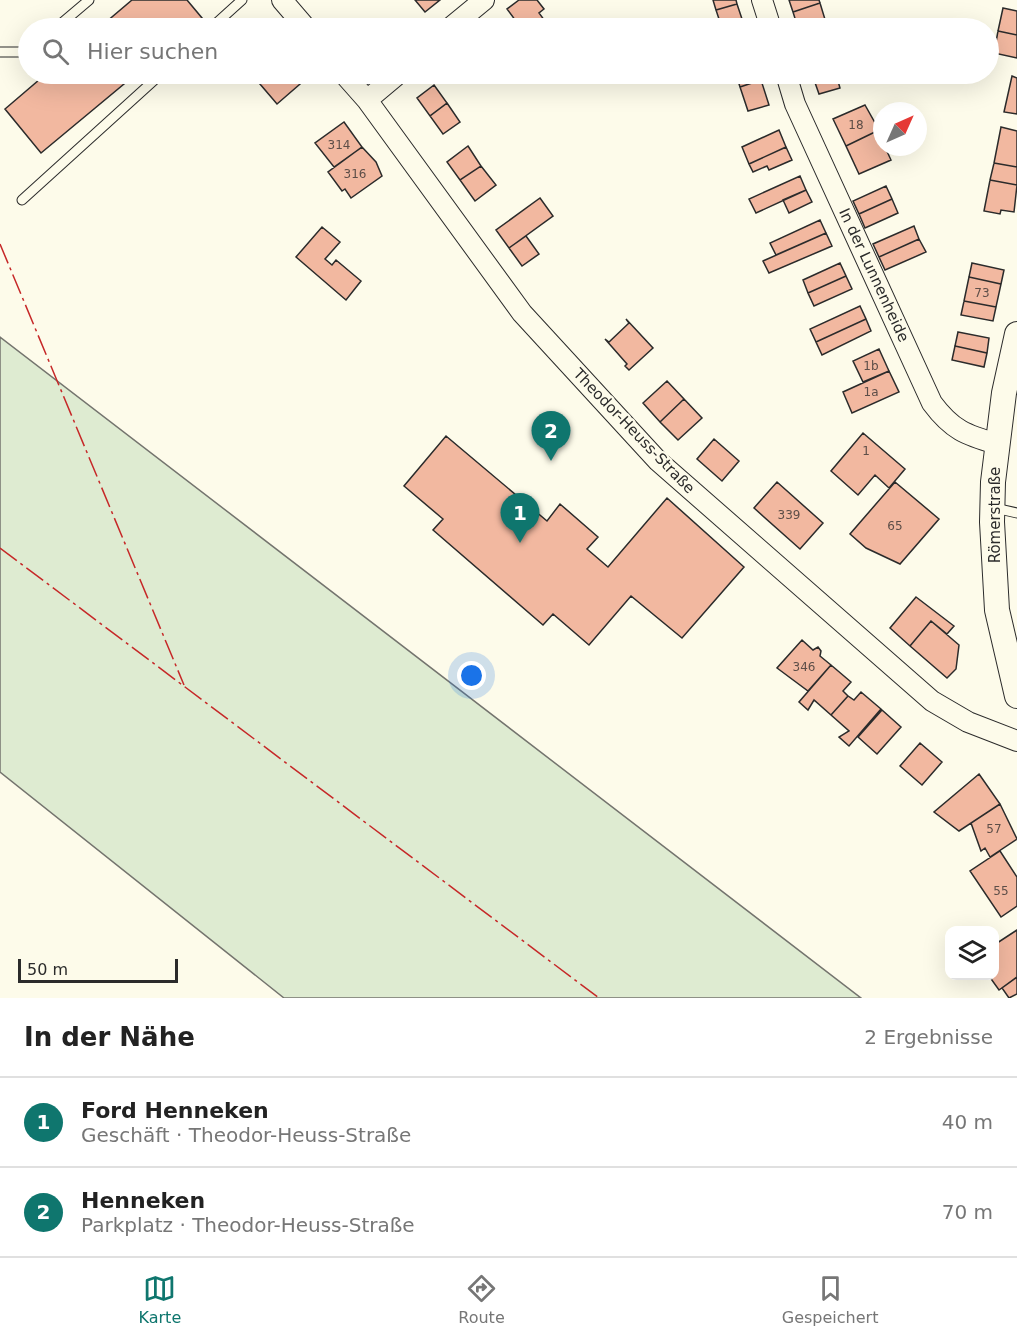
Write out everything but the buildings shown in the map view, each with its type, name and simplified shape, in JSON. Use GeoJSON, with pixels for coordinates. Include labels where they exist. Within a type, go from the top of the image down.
{"type":"FeatureCollection","features":[{"type":"Feature","properties":{"kind":"street"},"geometry":{"type":"LineString","coordinates":[[282,0],[297,18]]}},
{"type":"Feature","properties":{"kind":"street"},"geometry":{"type":"LineString","coordinates":[[462,18],[484,0]]}},
{"type":"Feature","properties":{"kind":"street"},"geometry":{"type":"LineString","coordinates":[[762,0],[768,18]]}},
{"type":"Feature","properties":{"kind":"street","name":"Theodor-Heuss-Straße"},"geometry":{"type":"LineString","coordinates":[[353,84],[367,100],[522,313],[671,473],[932,701],[968,722],[1017,741]]}},
{"type":"Feature","properties":{"kind":"street"},"geometry":{"type":"LineString","coordinates":[[367,100],[386,84]]}},
{"type":"Feature","properties":{"kind":"street","name":"In der Lunnenheide"},"geometry":{"type":"LineString","coordinates":[[789,84],[795,104],[932,403],[945,420],[961,433],[997,444]]}},
{"type":"Feature","properties":{"kind":"street","name":"Römerstraße"},"geometry":{"type":"LineString","coordinates":[[1017,334],[1004,393],[992,508],[997,610],[1017,696]]}},
{"type":"Feature","properties":{"kind":"lane"},"geometry":{"type":"LineString","coordinates":[[68,18],[89,0]]}},
{"type":"Feature","properties":{"kind":"lane"},"geometry":{"type":"LineString","coordinates":[[222,18],[242,0]]}},
{"type":"Feature","properties":{"kind":"lane"},"geometry":{"type":"LineString","coordinates":[[0,52],[18,52]]}},
{"type":"Feature","properties":{"kind":"lane"},"geometry":{"type":"LineString","coordinates":[[22,200],[150,84]]}},
{"type":"Feature","properties":{"kind":"lane"},"geometry":{"type":"LineString","coordinates":[[992,508],[1017,513]]}},
{"type":"Feature","properties":{"kind":"green space"},"geometry":{"type":"Polygon","coordinates":[[[0,337],[861,998],[284,998],[0,772],[0,337]]]}},
{"type":"Feature","properties":{"kind":"power"},"geometry":{"type":"LineString","coordinates":[[0,244],[184,685]]}},
{"type":"Feature","properties":{"kind":"power"},"geometry":{"type":"LineString","coordinates":[[0,548],[599,998]]}},
{"type":"Feature","properties":{"kind":"place","name":"Henneken"},"geometry":{"type":"Point","coordinates":[551,461]}},
{"type":"Feature","properties":{"kind":"place","name":"Ford Henneken"},"geometry":{"type":"Point","coordinates":[520,543]}}]}
